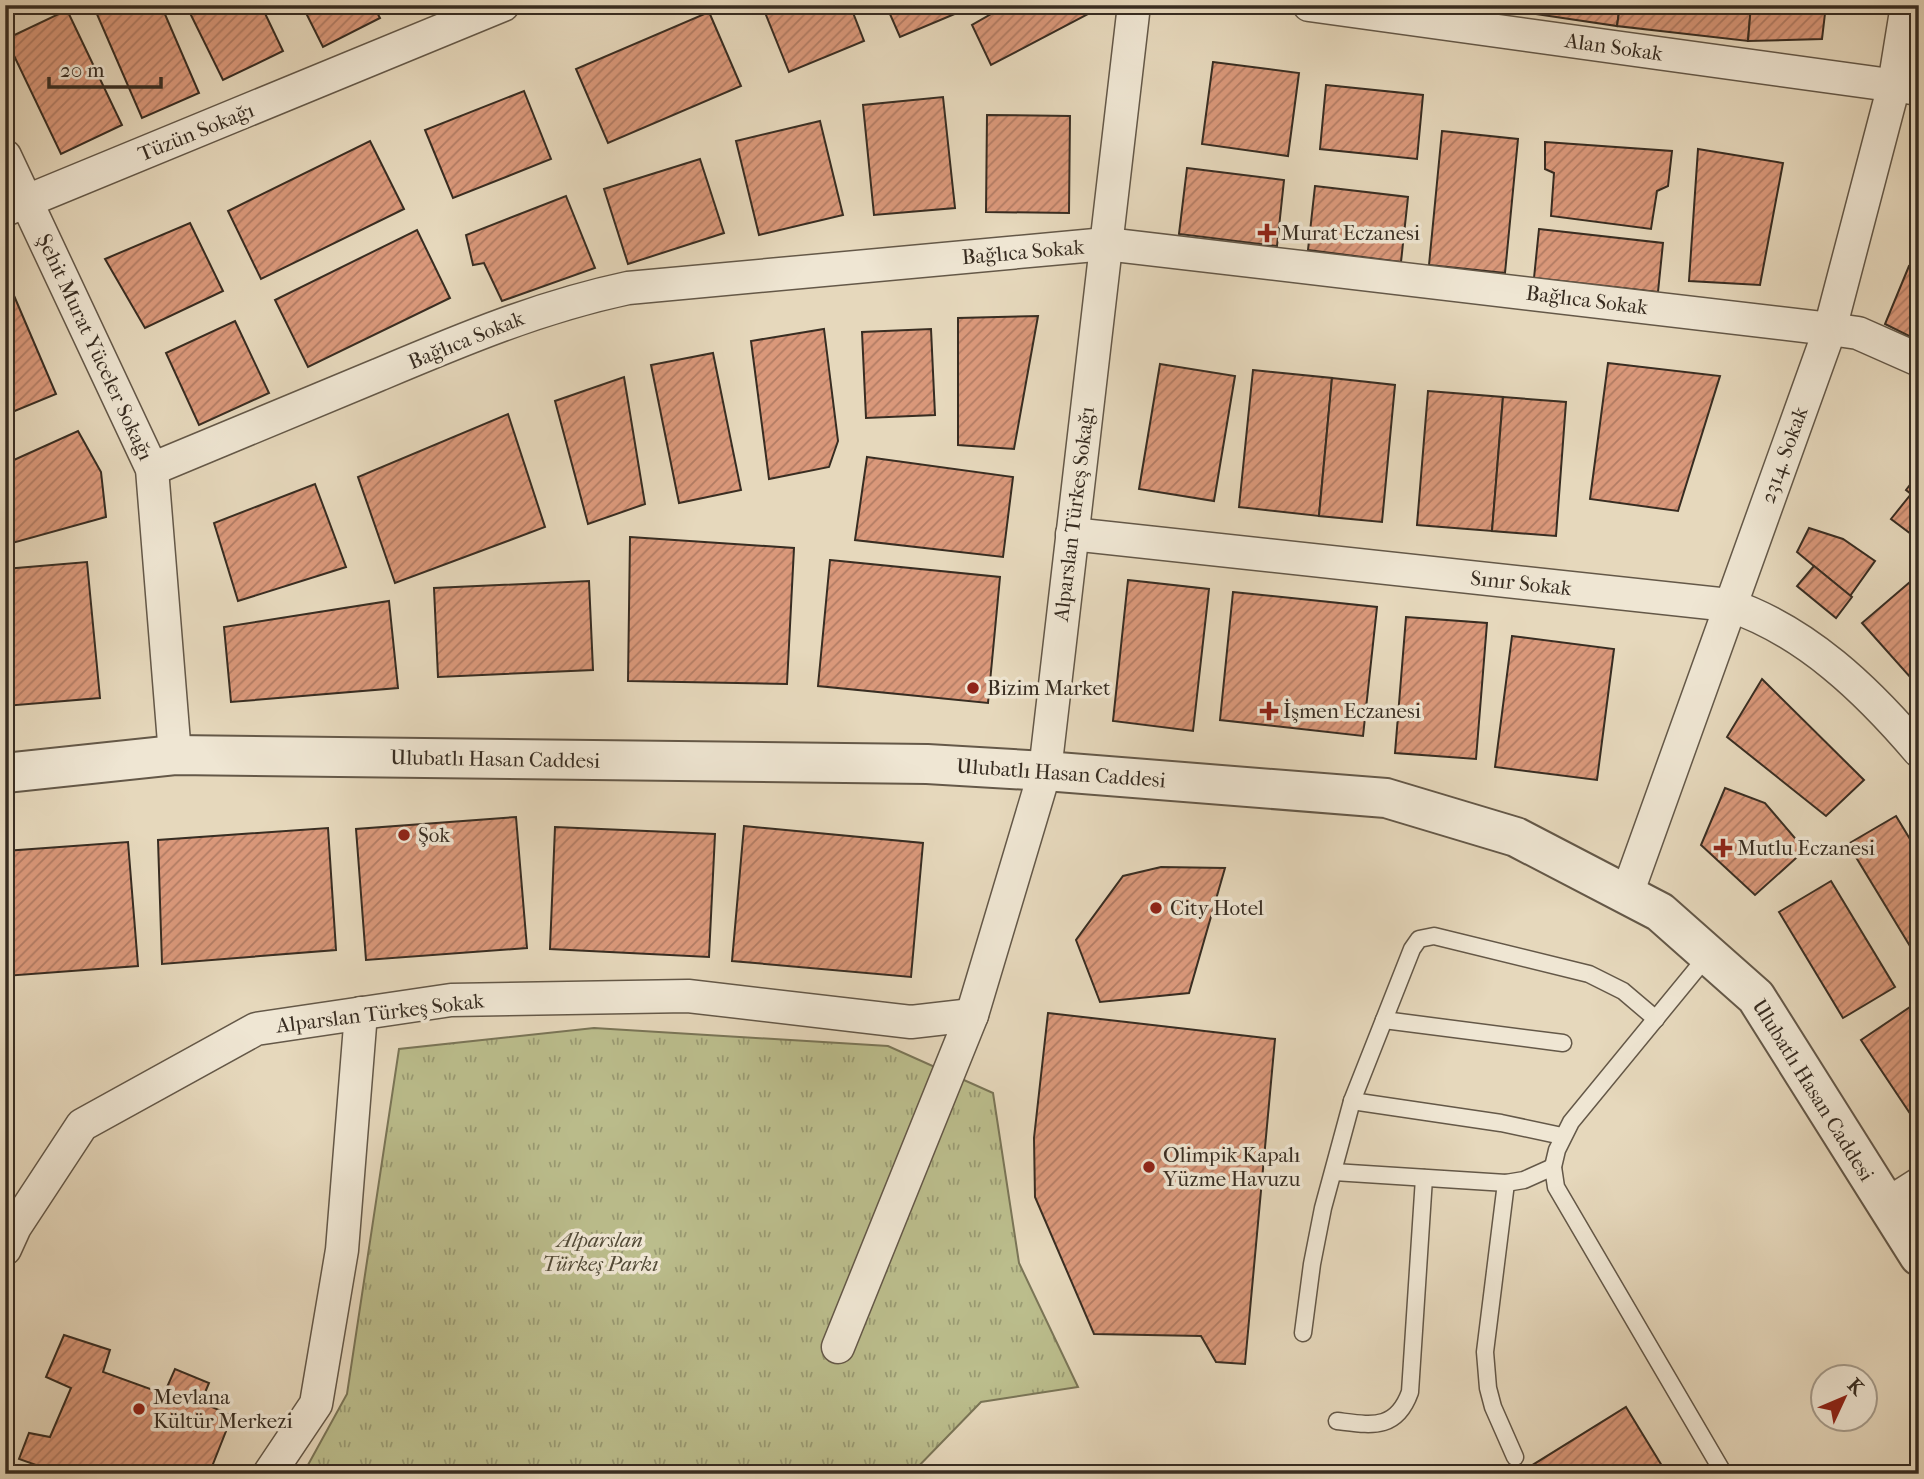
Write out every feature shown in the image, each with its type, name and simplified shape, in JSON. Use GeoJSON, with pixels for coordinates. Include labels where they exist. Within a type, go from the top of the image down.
{"type":"FeatureCollection","features":[{"type":"Feature","properties":{"kind":"street","name":"Tüzün Sokağı"},"geometry":{"type":"LineString","coordinates":[[16,206],[503,5]]}},
{"type":"Feature","properties":{"kind":"street","name":"Alparslan Türkeş Sokağı"},"geometry":{"type":"LineString","coordinates":[[838,1347],[972,1015],[1045,771],[1134,5]]}},
{"type":"Feature","properties":{"kind":"street","name":"Alan Sokak"},"geometry":{"type":"LineString","coordinates":[[1309,5],[1907,87]]}},
{"type":"Feature","properties":{"kind":"street","name":"2314. Sokak"},"geometry":{"type":"LineString","coordinates":[[1627,894],[1830,329],[1907,87],[1907,5]]}},
{"type":"Feature","properties":{"kind":"street","name":"Şehit Murat Yüceler Sokağı"},"geometry":{"type":"LineString","coordinates":[[5,156],[16,206],[152,469],[175,755]]}},
{"type":"Feature","properties":{"kind":"street","name":"Bağlıca Sokak"},"geometry":{"type":"LineString","coordinates":[[152,469],[488,329],[592,296],[628,288],[1106,244],[1830,329],[1858,333],[1919,360]]}},
{"type":"Feature","properties":{"kind":"street","name":"Sınır Sokak"},"geometry":{"type":"LineString","coordinates":[[1072,534],[1729,605],[1786,630],[1818,652],[1892,719],[1919,751]]}},
{"type":"Feature","properties":{"kind":"street","name":"Ulubatlı Hasan Caddesi"},"geometry":{"type":"LineString","coordinates":[[5,773],[175,755],[928,764],[1386,798],[1516,837],[1660,912],[1756,997],[1919,1256]]}},
{"type":"Feature","properties":{"kind":"street","name":"Alparslan Türkeş Sokak"},"geometry":{"type":"LineString","coordinates":[[5,1249],[15,1227],[82,1125],[256,1029],[451,1000],[688,996],[911,1022],[972,1015]]}},
{"type":"Feature","properties":{"kind":"street"},"geometry":{"type":"LineString","coordinates":[[269,1474],[316,1404],[342,1250],[362,1013]]}},
{"type":"Feature","properties":{"kind":"street"},"geometry":{"type":"LineString","coordinates":[[1886,1205],[1919,1184]]}},
{"type":"Feature","properties":{"kind":"lane"},"geometry":{"type":"LineString","coordinates":[[1303,1332],[1323,1208],[1352,1101],[1415,944],[1426,936],[1434,936],[1589,974],[1623,991],[1657,1019]]}},
{"type":"Feature","properties":{"kind":"lane"},"geometry":{"type":"LineString","coordinates":[[1709,955],[1584,1104],[1562,1136],[1553,1167],[1556,1187],[1724,1474]]}},
{"type":"Feature","properties":{"kind":"lane"},"geometry":{"type":"LineString","coordinates":[[1384,1020],[1563,1043]]}},
{"type":"Feature","properties":{"kind":"lane"},"geometry":{"type":"LineString","coordinates":[[1352,1101],[1501,1123],[1562,1136]]}},
{"type":"Feature","properties":{"kind":"lane"},"geometry":{"type":"LineString","coordinates":[[1334,1172],[1506,1183],[1524,1180],[1553,1167]]}},
{"type":"Feature","properties":{"kind":"lane"},"geometry":{"type":"LineString","coordinates":[[1337,1421],[1372,1425],[1384,1423],[1402,1411],[1410,1392],[1423,1178]]}},
{"type":"Feature","properties":{"kind":"lane"},"geometry":{"type":"LineString","coordinates":[[1506,1183],[1485,1352],[1488,1388],[1493,1407],[1515,1457]]}},
{"type":"Feature","properties":{"kind":"green space","name":"Alparslan Türkeş Parkı"},"geometry":{"type":"Polygon","coordinates":[[[594,1028],[888,1046],[993,1093],[1019,1263],[1078,1387],[981,1402],[911,1474],[303,1474],[347,1394],[399,1049],[594,1028]]]}},
{"type":"Feature","properties":{"kind":"building"},"geometry":{"type":"Polygon","coordinates":[[[93,5],[161,5],[199,93],[142,118],[93,5]]]}},
{"type":"Feature","properties":{"kind":"building"},"geometry":{"type":"Polygon","coordinates":[[[186,5],[261,5],[283,51],[223,80],[186,5]]]}},
{"type":"Feature","properties":{"kind":"building"},"geometry":{"type":"Polygon","coordinates":[[[302,5],[373,5],[380,18],[323,47],[302,5]]]}},
{"type":"Feature","properties":{"kind":"building"},"geometry":{"type":"Polygon","coordinates":[[[762,5],[850,5],[864,41],[789,72],[762,5]]]}},
{"type":"Feature","properties":{"kind":"building"},"geometry":{"type":"Polygon","coordinates":[[[886,5],[976,5],[900,37],[886,5]]]}},
{"type":"Feature","properties":{"kind":"building"},"geometry":{"type":"Polygon","coordinates":[[[1007,5],[1092,5],[1092,12],[991,65],[972,25],[1007,5]]]}},
{"type":"Feature","properties":{"kind":"building"},"geometry":{"type":"Polygon","coordinates":[[[1476,5],[1620,5],[1617,26],[1476,5]]]}},
{"type":"Feature","properties":{"kind":"building"},"geometry":{"type":"Polygon","coordinates":[[[1620,5],[1751,5],[1748,41],[1617,26],[1620,5]]]}},
{"type":"Feature","properties":{"kind":"building"},"geometry":{"type":"Polygon","coordinates":[[[1751,5],[1826,5],[1822,39],[1748,41],[1751,5]]]}},
{"type":"Feature","properties":{"kind":"building"},"geometry":{"type":"Polygon","coordinates":[[[67,10],[122,125],[61,154],[6,39],[67,10]]]}},
{"type":"Feature","properties":{"kind":"building"},"geometry":{"type":"Polygon","coordinates":[[[709,12],[741,86],[608,143],[576,69],[709,12]]]}},
{"type":"Feature","properties":{"kind":"building"},"geometry":{"type":"Polygon","coordinates":[[[1213,62],[1299,73],[1288,156],[1202,144],[1213,62]]]}},
{"type":"Feature","properties":{"kind":"building"},"geometry":{"type":"Polygon","coordinates":[[[1326,85],[1423,95],[1417,159],[1320,149],[1326,85]]]}},
{"type":"Feature","properties":{"kind":"building"},"geometry":{"type":"Polygon","coordinates":[[[524,91],[551,159],[453,198],[425,130],[524,91]]]}},
{"type":"Feature","properties":{"kind":"building"},"geometry":{"type":"Polygon","coordinates":[[[943,97],[955,208],[874,215],[863,105],[943,97]]]}},
{"type":"Feature","properties":{"kind":"building"},"geometry":{"type":"Polygon","coordinates":[[[987,115],[1070,116],[1069,213],[986,212],[987,115]]]}},
{"type":"Feature","properties":{"kind":"building"},"geometry":{"type":"Polygon","coordinates":[[[820,121],[843,215],[759,235],[736,141],[820,121]]]}},
{"type":"Feature","properties":{"kind":"building"},"geometry":{"type":"Polygon","coordinates":[[[1442,131],[1518,139],[1505,273],[1429,265],[1442,131]]]}},
{"type":"Feature","properties":{"kind":"building"},"geometry":{"type":"Polygon","coordinates":[[[370,141],[404,209],[261,279],[228,211],[370,141]]]}},
{"type":"Feature","properties":{"kind":"building"},"geometry":{"type":"Polygon","coordinates":[[[1545,142],[1672,151],[1668,186],[1657,191],[1651,229],[1551,216],[1554,173],[1545,169],[1545,142]]]}},
{"type":"Feature","properties":{"kind":"building"},"geometry":{"type":"Polygon","coordinates":[[[1698,149],[1783,163],[1760,285],[1689,281],[1698,149]]]}},
{"type":"Feature","properties":{"kind":"building"},"geometry":{"type":"Polygon","coordinates":[[[700,159],[724,233],[628,264],[604,189],[700,159]]]}},
{"type":"Feature","properties":{"kind":"building"},"geometry":{"type":"Polygon","coordinates":[[[1187,168],[1284,180],[1277,246],[1179,234],[1187,168]]]}},
{"type":"Feature","properties":{"kind":"building"},"geometry":{"type":"Polygon","coordinates":[[[1315,186],[1408,197],[1401,262],[1308,250],[1315,186]]]}},
{"type":"Feature","properties":{"kind":"building"},"geometry":{"type":"Polygon","coordinates":[[[566,196],[595,268],[502,301],[484,263],[473,265],[466,235],[566,196]]]}},
{"type":"Feature","properties":{"kind":"building"},"geometry":{"type":"Polygon","coordinates":[[[190,223],[223,291],[145,328],[105,259],[190,223]]]}},
{"type":"Feature","properties":{"kind":"building"},"geometry":{"type":"Polygon","coordinates":[[[1539,229],[1663,243],[1658,292],[1534,278],[1539,229]]]}},
{"type":"Feature","properties":{"kind":"building"},"geometry":{"type":"Polygon","coordinates":[[[417,230],[450,298],[308,367],[275,300],[417,230]]]}},
{"type":"Feature","properties":{"kind":"building"},"geometry":{"type":"Polygon","coordinates":[[[1909,266],[1919,268],[1919,341],[1885,324],[1909,266]]]}},
{"type":"Feature","properties":{"kind":"building"},"geometry":{"type":"Polygon","coordinates":[[[12,291],[56,394],[5,415],[5,294],[12,291]]]}},
{"type":"Feature","properties":{"kind":"building"},"geometry":{"type":"Polygon","coordinates":[[[1038,316],[1014,449],[958,445],[958,318],[1038,316]]]}},
{"type":"Feature","properties":{"kind":"building"},"geometry":{"type":"Polygon","coordinates":[[[235,321],[269,393],[199,425],[166,353],[235,321]]]}},
{"type":"Feature","properties":{"kind":"building"},"geometry":{"type":"Polygon","coordinates":[[[824,329],[838,441],[829,467],[769,479],[751,341],[824,329]]]}},
{"type":"Feature","properties":{"kind":"building"},"geometry":{"type":"Polygon","coordinates":[[[931,329],[935,415],[866,418],[862,332],[931,329]]]}},
{"type":"Feature","properties":{"kind":"building"},"geometry":{"type":"Polygon","coordinates":[[[713,353],[741,490],[679,503],[651,365],[713,353]]]}},
{"type":"Feature","properties":{"kind":"building"},"geometry":{"type":"Polygon","coordinates":[[[1608,363],[1720,376],[1678,511],[1590,499],[1608,363]]]}},
{"type":"Feature","properties":{"kind":"building"},"geometry":{"type":"Polygon","coordinates":[[[1160,364],[1235,376],[1214,501],[1139,489],[1160,364]]]}},
{"type":"Feature","properties":{"kind":"building"},"geometry":{"type":"Polygon","coordinates":[[[1253,370],[1332,378],[1319,516],[1239,507],[1253,370]]]}},
{"type":"Feature","properties":{"kind":"building"},"geometry":{"type":"Polygon","coordinates":[[[624,377],[645,504],[588,524],[555,401],[624,377]]]}},
{"type":"Feature","properties":{"kind":"building"},"geometry":{"type":"Polygon","coordinates":[[[1332,378],[1395,385],[1382,522],[1319,516],[1332,378]]]}},
{"type":"Feature","properties":{"kind":"building"},"geometry":{"type":"Polygon","coordinates":[[[1428,391],[1503,397],[1492,531],[1417,525],[1428,391]]]}},
{"type":"Feature","properties":{"kind":"building"},"geometry":{"type":"Polygon","coordinates":[[[1503,397],[1566,402],[1556,536],[1492,531],[1503,397]]]}},
{"type":"Feature","properties":{"kind":"building"},"geometry":{"type":"Polygon","coordinates":[[[508,414],[545,527],[395,583],[358,477],[508,414]]]}},
{"type":"Feature","properties":{"kind":"building"},"geometry":{"type":"Polygon","coordinates":[[[78,431],[101,472],[106,517],[5,545],[5,464],[78,431]]]}},
{"type":"Feature","properties":{"kind":"building"},"geometry":{"type":"Polygon","coordinates":[[[867,457],[1013,477],[1003,557],[855,540],[867,457]]]}},
{"type":"Feature","properties":{"kind":"building"},"geometry":{"type":"Polygon","coordinates":[[[1919,473],[1919,540],[1891,519],[1911,494],[1906,490],[1919,473]]]}},
{"type":"Feature","properties":{"kind":"building"},"geometry":{"type":"Polygon","coordinates":[[[315,484],[346,567],[238,601],[214,523],[315,484]]]}},
{"type":"Feature","properties":{"kind":"building"},"geometry":{"type":"Polygon","coordinates":[[[1809,528],[1843,539],[1875,561],[1850,596],[1797,552],[1809,528]]]}},
{"type":"Feature","properties":{"kind":"building"},"geometry":{"type":"Polygon","coordinates":[[[630,537],[794,548],[787,684],[628,681],[630,537]]]}},
{"type":"Feature","properties":{"kind":"building"},"geometry":{"type":"Polygon","coordinates":[[[830,560],[1000,577],[988,703],[818,686],[830,560]]]}},
{"type":"Feature","properties":{"kind":"building"},"geometry":{"type":"Polygon","coordinates":[[[87,562],[100,698],[5,706],[5,569],[87,562]]]}},
{"type":"Feature","properties":{"kind":"building"},"geometry":{"type":"Polygon","coordinates":[[[1814,566],[1852,597],[1836,618],[1797,586],[1814,566]]]}},
{"type":"Feature","properties":{"kind":"building"},"geometry":{"type":"Polygon","coordinates":[[[1128,580],[1209,589],[1193,731],[1113,721],[1128,580]]]}},
{"type":"Feature","properties":{"kind":"building"},"geometry":{"type":"Polygon","coordinates":[[[589,581],[593,670],[438,677],[434,588],[589,581]]]}},
{"type":"Feature","properties":{"kind":"building"},"geometry":{"type":"Polygon","coordinates":[[[1910,582],[1919,594],[1919,670],[1910,677],[1862,623],[1910,582]]]}},
{"type":"Feature","properties":{"kind":"building"},"geometry":{"type":"Polygon","coordinates":[[[1233,592],[1377,607],[1363,736],[1220,720],[1233,592]]]}},
{"type":"Feature","properties":{"kind":"building"},"geometry":{"type":"Polygon","coordinates":[[[389,601],[398,688],[231,702],[224,627],[389,601]]]}},
{"type":"Feature","properties":{"kind":"building"},"geometry":{"type":"Polygon","coordinates":[[[1406,617],[1487,623],[1476,759],[1395,753],[1406,617]]]}},
{"type":"Feature","properties":{"kind":"building"},"geometry":{"type":"Polygon","coordinates":[[[1512,636],[1614,649],[1597,780],[1495,767],[1512,636]]]}},
{"type":"Feature","properties":{"kind":"building"},"geometry":{"type":"Polygon","coordinates":[[[1762,679],[1864,780],[1826,816],[1727,737],[1762,679]]]}},
{"type":"Feature","properties":{"kind":"building"},"geometry":{"type":"Polygon","coordinates":[[[1725,788],[1765,803],[1805,850],[1755,895],[1701,845],[1725,788]]]}},
{"type":"Feature","properties":{"kind":"building"},"geometry":{"type":"Polygon","coordinates":[[[1896,816],[1919,854],[1919,961],[1848,844],[1896,816]]]}},
{"type":"Feature","properties":{"kind":"building"},"geometry":{"type":"Polygon","coordinates":[[[516,817],[527,948],[366,960],[356,829],[516,817]]]}},
{"type":"Feature","properties":{"kind":"building"},"geometry":{"type":"Polygon","coordinates":[[[744,826],[923,843],[911,977],[732,961],[744,826]]]}},
{"type":"Feature","properties":{"kind":"building"},"geometry":{"type":"Polygon","coordinates":[[[555,827],[715,834],[709,957],[550,949],[555,827]]]}},
{"type":"Feature","properties":{"kind":"building"},"geometry":{"type":"Polygon","coordinates":[[[328,828],[336,950],[162,964],[158,840],[328,828]]]}},
{"type":"Feature","properties":{"kind":"building"},"geometry":{"type":"Polygon","coordinates":[[[128,842],[138,966],[5,976],[5,851],[128,842]]]}},
{"type":"Feature","properties":{"kind":"building","name":"City Hotel"},"geometry":{"type":"Polygon","coordinates":[[[1161,867],[1225,868],[1189,993],[1100,1002],[1076,940],[1123,876],[1161,867]]]}},
{"type":"Feature","properties":{"kind":"building"},"geometry":{"type":"Polygon","coordinates":[[[1831,881],[1895,987],[1843,1018],[1779,912],[1831,881]]]}},
{"type":"Feature","properties":{"kind":"building"},"geometry":{"type":"Polygon","coordinates":[[[1919,1001],[1919,1127],[1861,1040],[1919,1001]]]}},
{"type":"Feature","properties":{"kind":"building","name":"Olimpik Kapalı Yüzme Havuzu"},"geometry":{"type":"Polygon","coordinates":[[[1048,1013],[1275,1039],[1245,1364],[1216,1362],[1201,1336],[1094,1334],[1035,1197],[1034,1138],[1048,1013]]]}},
{"type":"Feature","properties":{"kind":"building","name":"Mevlana Kültür Merkezi"},"geometry":{"type":"Polygon","coordinates":[[[64,1335],[110,1350],[103,1372],[164,1394],[175,1369],[209,1383],[201,1402],[232,1416],[209,1474],[39,1474],[42,1467],[19,1459],[29,1433],[50,1437],[71,1388],[46,1377],[64,1335]]]}},
{"type":"Feature","properties":{"kind":"building"},"geometry":{"type":"Polygon","coordinates":[[[1626,1407],[1667,1474],[1518,1474],[1626,1407]]]}},
{"type":"Feature","properties":{"kind":"place","name":"Murat Eczanesi"},"geometry":{"type":"Point","coordinates":[1267,233]}},
{"type":"Feature","properties":{"kind":"place","name":"Bizim Market"},"geometry":{"type":"Point","coordinates":[973,688]}},
{"type":"Feature","properties":{"kind":"place","name":"İşmen Eczanesi"},"geometry":{"type":"Point","coordinates":[1269,711]}},
{"type":"Feature","properties":{"kind":"place","name":"Şok"},"geometry":{"type":"Point","coordinates":[404,835]}},
{"type":"Feature","properties":{"kind":"place","name":"Mutlu Eczanesi"},"geometry":{"type":"Point","coordinates":[1723,848]}},
{"type":"Feature","properties":{"kind":"place","name":"City Hotel"},"geometry":{"type":"Point","coordinates":[1156,908]}},
{"type":"Feature","properties":{"kind":"place","name":"Olimpik Kapalı Yüzme Havuzu"},"geometry":{"type":"Point","coordinates":[1149,1167]}},
{"type":"Feature","properties":{"kind":"place","name":"Mevlana Kültür Merkezi"},"geometry":{"type":"Point","coordinates":[139,1409]}}]}
